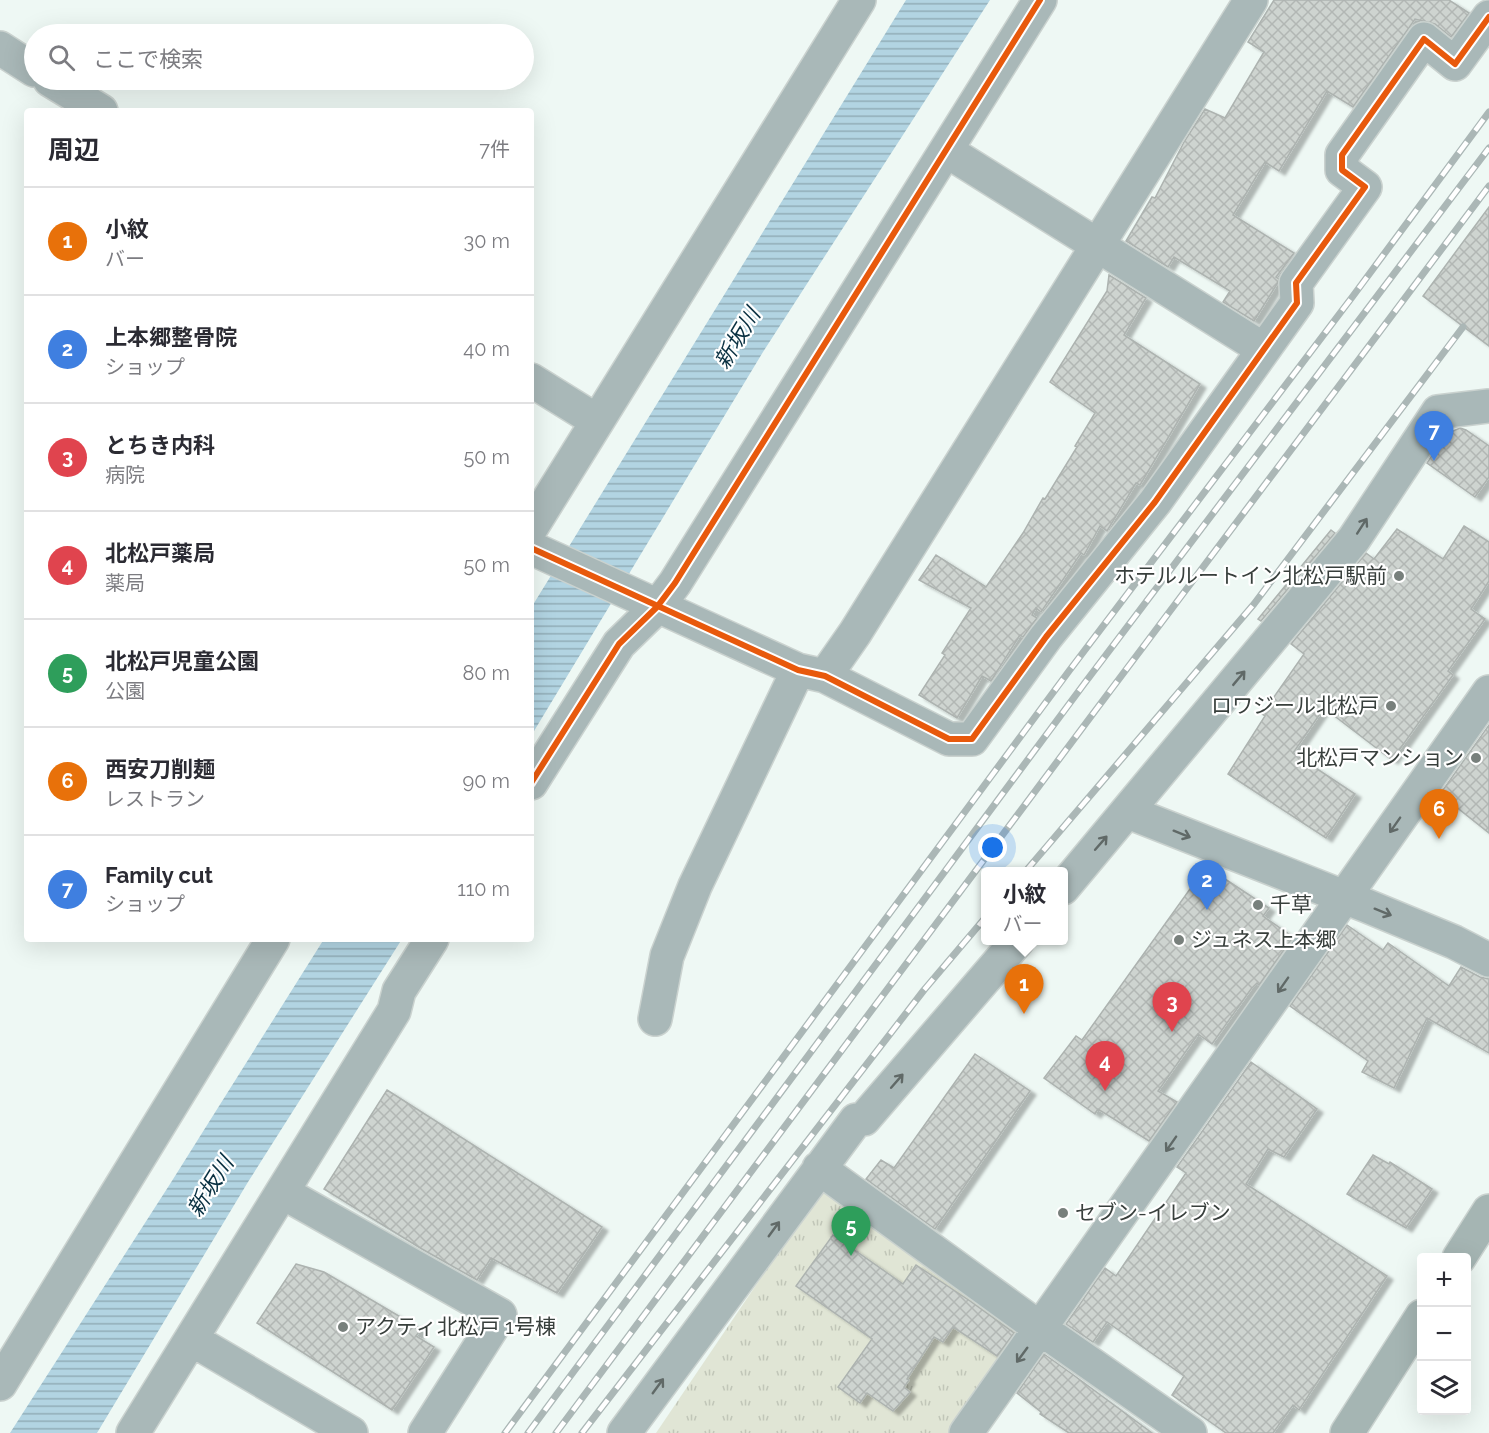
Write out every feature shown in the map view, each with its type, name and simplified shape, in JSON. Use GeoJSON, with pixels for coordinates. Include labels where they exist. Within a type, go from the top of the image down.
{"type":"FeatureCollection","features":[{"type":"Feature","properties":{"kind":"highway"},"geometry":{"type":"LineString","coordinates":[[1462,1253],[1489,1211]]}},
{"type":"Feature","properties":{"kind":"highway"},"geometry":{"type":"LineString","coordinates":[[1347,1433],[1417,1324]]}},
{"type":"Feature","properties":{"kind":"street"},"geometry":{"type":"LineString","coordinates":[[534,523],[858,0]]}},
{"type":"Feature","properties":{"kind":"street"},"geometry":{"type":"LineString","coordinates":[[534,778],[620,644],[657,607],[675,583],[1040,0]]}},
{"type":"Feature","properties":{"kind":"street"},"geometry":{"type":"LineString","coordinates":[[655,1018],[667,956],[695,886],[811,673],[855,633],[1251,0]]}},
{"type":"Feature","properties":{"kind":"street"},"geometry":{"type":"LineString","coordinates":[[534,549],[657,607],[811,673],[949,739],[972,739],[1046,637],[1155,502],[1297,303],[1296,283],[1365,187],[1342,170],[1342,155],[1424,39],[1455,64],[1489,17]]}},
{"type":"Feature","properties":{"kind":"street"},"geometry":{"type":"LineString","coordinates":[[0,48],[24,64]]}},
{"type":"Feature","properties":{"kind":"street"},"geometry":{"type":"LineString","coordinates":[[66,90],[96,108]]}},
{"type":"Feature","properties":{"kind":"street"},"geometry":{"type":"LineString","coordinates":[[947,151],[1263,349]]}},
{"type":"Feature","properties":{"kind":"street"},"geometry":{"type":"LineString","coordinates":[[534,382],[597,421]]}},
{"type":"Feature","properties":{"kind":"street"},"geometry":{"type":"LineString","coordinates":[[1068,882],[1354,539],[1438,412],[1489,406]]}},
{"type":"Feature","properties":{"kind":"street"},"geometry":{"type":"LineString","coordinates":[[966,1433],[1489,692]]}},
{"type":"Feature","properties":{"kind":"street"},"geometry":{"type":"LineString","coordinates":[[1128,812],[1454,942],[1489,960]]}},
{"type":"Feature","properties":{"kind":"street"},"geometry":{"type":"LineString","coordinates":[[0,1384],[271,942]]}},
{"type":"Feature","properties":{"kind":"street"},"geometry":{"type":"LineString","coordinates":[[133,1433],[394,1011],[399,991],[430,942]]}},
{"type":"Feature","properties":{"kind":"street"},"geometry":{"type":"LineString","coordinates":[[624,1433],[856,1120],[864,1119],[1014,945]]}},
{"type":"Feature","properties":{"kind":"street"},"geometry":{"type":"LineString","coordinates":[[819,1168],[1041,1329],[1190,1433]]}},
{"type":"Feature","properties":{"kind":"street"},"geometry":{"type":"LineString","coordinates":[[282,1192],[500,1316],[425,1433]]}},
{"type":"Feature","properties":{"kind":"street"},"geometry":{"type":"LineString","coordinates":[[191,1339],[351,1433]]}},
{"type":"Feature","properties":{"kind":"green space"},"geometry":{"type":"Polygon","coordinates":[[[825,1183],[1026,1329],[954,1433],[656,1433],[825,1183]]]}},
{"type":"Feature","properties":{"kind":"water","name":"新坂川"},"geometry":{"type":"Polygon","coordinates":[[[906,0],[990,0],[763,352],[534,731],[534,603],[906,0]]]}},
{"type":"Feature","properties":{"kind":"water","name":"新坂川"},"geometry":{"type":"Polygon","coordinates":[[[322,942],[400,942],[248,1182],[97,1433],[10,1433],[322,942]]]}},
{"type":"Feature","properties":{"kind":"building"},"geometry":{"type":"Polygon","coordinates":[[[1274,0],[1449,0],[1469,13],[1451,37],[1435,24],[1415,19],[1353,107],[1327,91],[1279,171],[1265,162],[1233,215],[1294,253],[1276,277],[1279,279],[1277,284],[1254,321],[1223,302],[1230,291],[1174,257],[1168,267],[1126,241],[1152,197],[1155,198],[1184,142],[1205,109],[1225,118],[1264,52],[1248,42],[1274,0]]]}},
{"type":"Feature","properties":{"kind":"building"},"geometry":{"type":"Polygon","coordinates":[[[1489,207],[1489,346],[1423,296],[1489,207]]]}},
{"type":"Feature","properties":{"kind":"building"},"geometry":{"type":"Polygon","coordinates":[[[1109,275],[1146,298],[1124,335],[1200,384],[1140,485],[1136,483],[1107,531],[1100,526],[1084,555],[1081,553],[1041,612],[1036,608],[1032,615],[1037,618],[1023,637],[1020,635],[991,681],[982,676],[957,718],[919,695],[945,655],[942,653],[971,608],[919,580],[936,555],[986,587],[1023,533],[1043,498],[1045,499],[1095,413],[1050,382],[1107,291],[1109,275]]]}},
{"type":"Feature","properties":{"kind":"building"},"geometry":{"type":"Polygon","coordinates":[[[1460,428],[1489,446],[1489,477],[1475,497],[1427,463],[1446,434],[1460,428]]]}},
{"type":"Feature","properties":{"kind":"building"},"geometry":{"type":"Polygon","coordinates":[[[1464,526],[1489,542],[1489,581],[1471,609],[1485,619],[1448,671],[1453,675],[1392,760],[1324,708],[1293,753],[1355,794],[1326,838],[1228,774],[1265,716],[1262,714],[1304,654],[1291,644],[1366,553],[1374,559],[1397,529],[1443,559],[1464,526]]]}},
{"type":"Feature","properties":{"kind":"building"},"geometry":{"type":"Polygon","coordinates":[[[1331,530],[1335,533],[1261,621],[1258,619],[1331,530]]]}},
{"type":"Feature","properties":{"kind":"building","name":"北松戸マンション"},"geometry":{"type":"Polygon","coordinates":[[[1489,725],[1489,833],[1440,794],[1489,725]]]}},
{"type":"Feature","properties":{"kind":"building"},"geometry":{"type":"Polygon","coordinates":[[[1225,879],[1269,908],[1263,916],[1293,937],[1259,985],[1257,983],[1251,989],[1212,1044],[1198,1034],[1158,1091],[1177,1102],[1149,1141],[1098,1109],[1095,1114],[1044,1078],[1076,1036],[1082,1040],[1195,882],[1217,893],[1225,879]]]}},
{"type":"Feature","properties":{"kind":"building"},"geometry":{"type":"Polygon","coordinates":[[[1347,925],[1383,950],[1388,943],[1449,986],[1461,967],[1489,979],[1489,1053],[1427,1018],[1394,1088],[1362,1072],[1368,1061],[1290,1006],[1347,925]]]}},
{"type":"Feature","properties":{"kind":"building"},"geometry":{"type":"Polygon","coordinates":[[[975,1054],[1030,1091],[935,1229],[866,1179],[881,1160],[894,1168],[975,1054]]]}},
{"type":"Feature","properties":{"kind":"building"},"geometry":{"type":"Polygon","coordinates":[[[1251,1062],[1317,1109],[1284,1157],[1268,1149],[1246,1184],[1387,1276],[1299,1410],[1293,1405],[1273,1433],[1226,1433],[1172,1395],[1184,1376],[1107,1322],[1093,1342],[1066,1324],[1105,1268],[1116,1276],[1186,1173],[1177,1167],[1251,1062]]]}},
{"type":"Feature","properties":{"kind":"building"},"geometry":{"type":"Polygon","coordinates":[[[387,1090],[602,1227],[557,1293],[491,1258],[477,1280],[324,1189],[387,1090]]]}},
{"type":"Feature","properties":{"kind":"building"},"geometry":{"type":"Polygon","coordinates":[[[1373,1155],[1389,1164],[1390,1162],[1432,1189],[1406,1228],[1347,1194],[1373,1155]]]}},
{"type":"Feature","properties":{"kind":"building"},"geometry":{"type":"Polygon","coordinates":[[[833,1235],[903,1284],[916,1265],[1014,1333],[997,1356],[953,1327],[943,1342],[934,1337],[907,1379],[909,1380],[904,1387],[910,1392],[893,1411],[867,1393],[860,1403],[838,1387],[872,1339],[796,1286],[833,1235]]]}},
{"type":"Feature","properties":{"kind":"building","name":"アクティ北松戸 1号棟"},"geometry":{"type":"Polygon","coordinates":[[[296,1264],[324,1272],[421,1329],[416,1336],[434,1347],[392,1410],[257,1323],[296,1264]]]}},
{"type":"Feature","properties":{"kind":"building"},"geometry":{"type":"Polygon","coordinates":[[[1044,1354],[1152,1433],[1069,1433],[1040,1414],[1041,1412],[1017,1393],[1044,1354]]]}},
{"type":"Feature","properties":{"kind":"railway"},"geometry":{"type":"LineString","coordinates":[[505,1433],[1069,671],[1489,112]]}},
{"type":"Feature","properties":{"kind":"railway"},"geometry":{"type":"LineString","coordinates":[[528,1433],[1084,684],[1489,148]]}},
{"type":"Feature","properties":{"kind":"railway"},"geometry":{"type":"LineString","coordinates":[[556,1433],[1489,186]]}},
{"type":"Feature","properties":{"kind":"railway"},"geometry":{"type":"LineString","coordinates":[[1029,867],[1254,604],[1463,327]]}},
{"type":"Feature","properties":{"kind":"railway"},"geometry":{"type":"LineString","coordinates":[[582,1433],[924,990],[981,923]]}},
{"type":"Feature","properties":{"kind":"cycle path"},"geometry":{"type":"LineString","coordinates":[[534,778],[619,644],[657,607],[675,583],[1040,0]]}},
{"type":"Feature","properties":{"kind":"cycle path"},"geometry":{"type":"LineString","coordinates":[[534,549],[798,670],[825,676],[949,739],[972,739],[1046,637],[1155,502],[1297,303],[1296,283],[1365,187],[1342,170],[1342,155],[1424,39],[1455,64],[1489,17]]}},
{"type":"Feature","properties":{"kind":"place","name":"Family cut"},"geometry":{"type":"Point","coordinates":[1434,461]}},
{"type":"Feature","properties":{"kind":"place","name":"ホテルルートイン北松戸駅前"},"geometry":{"type":"Point","coordinates":[1399,576]}},
{"type":"Feature","properties":{"kind":"place","name":"ロワジール北松戸"},"geometry":{"type":"Point","coordinates":[1391,706]}},
{"type":"Feature","properties":{"kind":"place","name":"北松戸マンション"},"geometry":{"type":"Point","coordinates":[1476,758]}},
{"type":"Feature","properties":{"kind":"place","name":"西安刀削麺"},"geometry":{"type":"Point","coordinates":[1439,839]}},
{"type":"Feature","properties":{"kind":"place","name":"千草"},"geometry":{"type":"Point","coordinates":[1258,905]}},
{"type":"Feature","properties":{"kind":"place","name":"上本郷整骨院"},"geometry":{"type":"Point","coordinates":[1207,910]}},
{"type":"Feature","properties":{"kind":"place","name":"ジュネス上本郷"},"geometry":{"type":"Point","coordinates":[1179,940]}},
{"type":"Feature","properties":{"kind":"place","name":"小紋"},"geometry":{"type":"Point","coordinates":[1024,1014]}},
{"type":"Feature","properties":{"kind":"place","name":"とちき内科"},"geometry":{"type":"Point","coordinates":[1172,1032]}},
{"type":"Feature","properties":{"kind":"place","name":"北松戸薬局"},"geometry":{"type":"Point","coordinates":[1105,1091]}},
{"type":"Feature","properties":{"kind":"place","name":"セブン-イレブン"},"geometry":{"type":"Point","coordinates":[1063,1213]}},
{"type":"Feature","properties":{"kind":"place","name":"北松戸児童公園"},"geometry":{"type":"Point","coordinates":[851,1256]}},
{"type":"Feature","properties":{"kind":"place","name":"アクティ北松戸 1号棟"},"geometry":{"type":"Point","coordinates":[343,1327]}}]}
